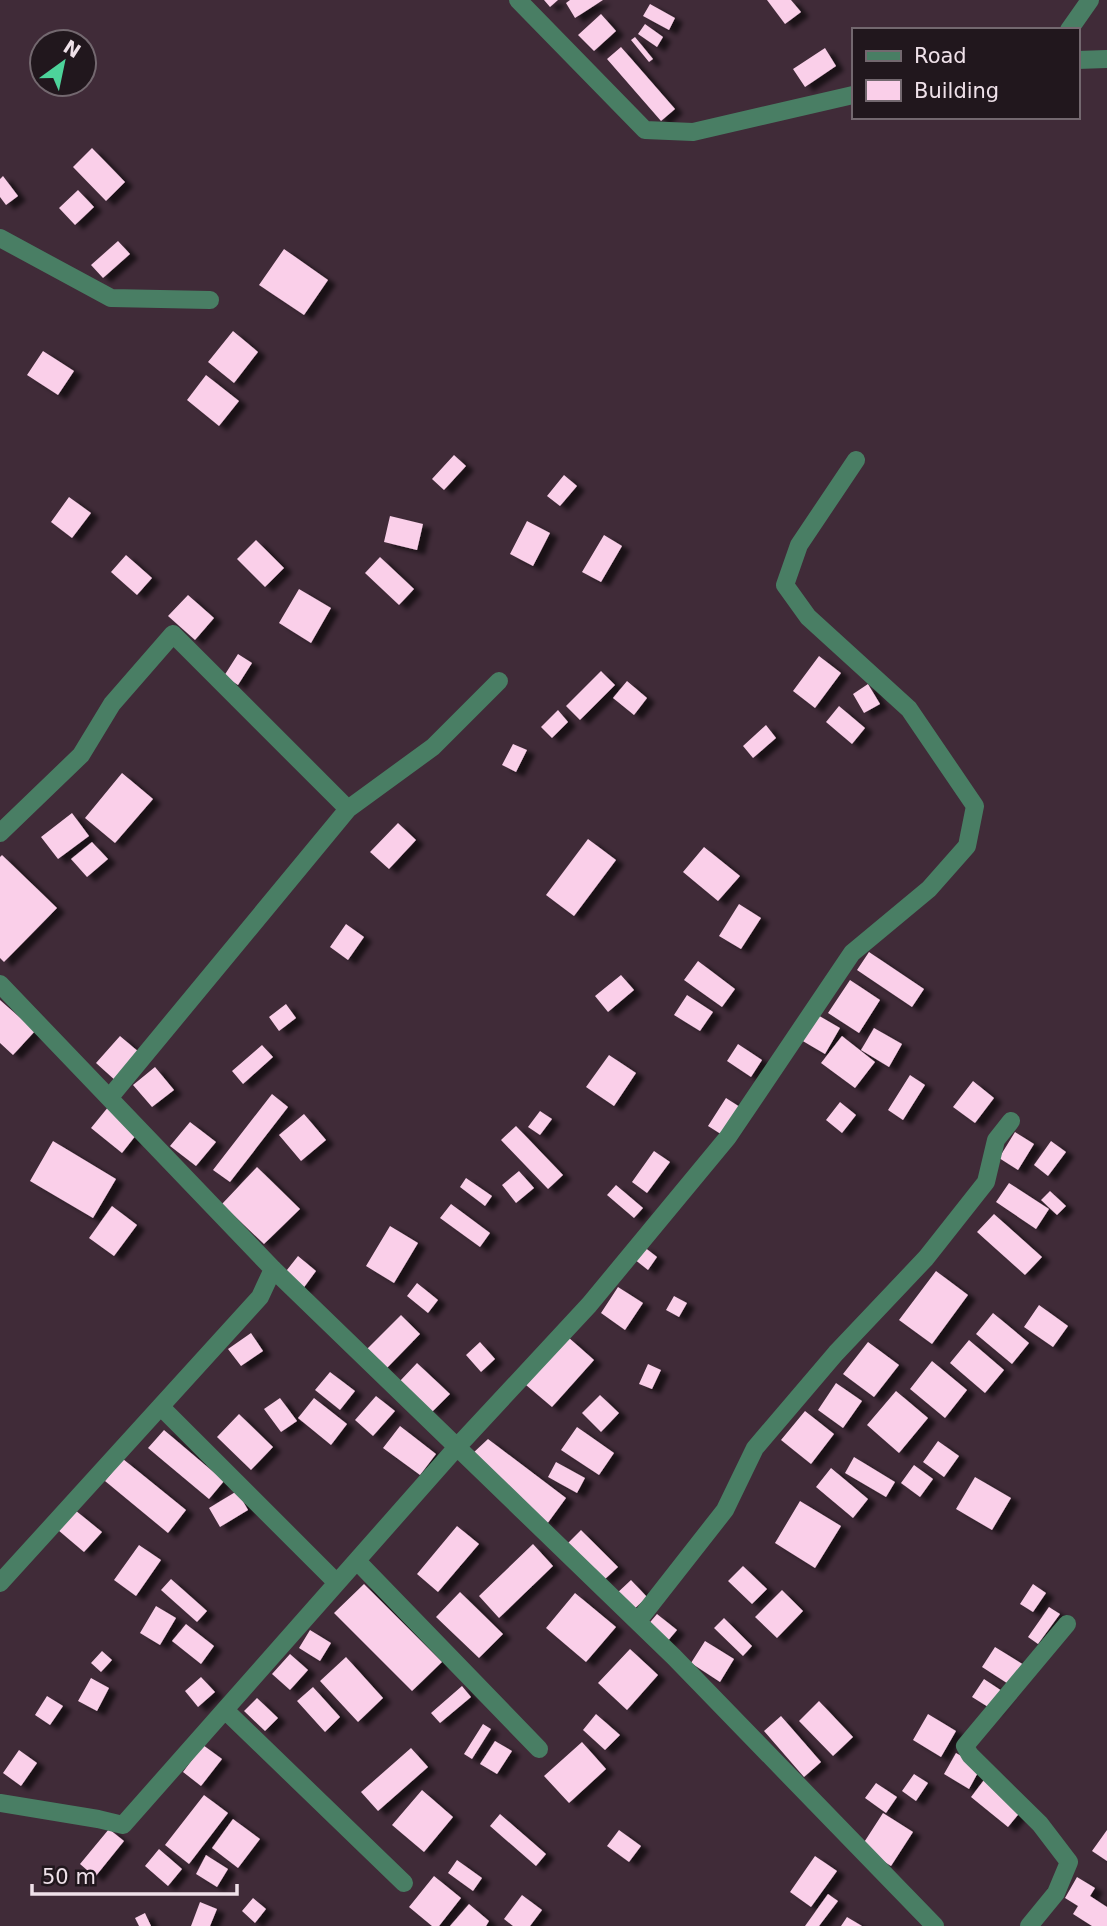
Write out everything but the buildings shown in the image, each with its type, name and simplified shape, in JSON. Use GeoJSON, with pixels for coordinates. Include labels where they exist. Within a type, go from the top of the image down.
{"type":"FeatureCollection","features":[{"type":"Feature","properties":{"kind":"street"},"geometry":{"type":"LineString","coordinates":[[518,0],[645,130],[693,132],[852,95]]}},
{"type":"Feature","properties":{"kind":"street"},"geometry":{"type":"LineString","coordinates":[[1070,28],[1090,0]]}},
{"type":"Feature","properties":{"kind":"street"},"geometry":{"type":"LineString","coordinates":[[1079,60],[1107,59]]}},
{"type":"Feature","properties":{"kind":"street"},"geometry":{"type":"LineString","coordinates":[[0,238],[111,298],[210,300]]}},
{"type":"Feature","properties":{"kind":"street"},"geometry":{"type":"LineString","coordinates":[[0,1803],[123,1825],[457,1447],[589,1305],[728,1137],[852,953],[929,889],[967,846],[975,806],[909,709],[808,617],[785,585],[799,545],[856,460]]}},
{"type":"Feature","properties":{"kind":"street"},"geometry":{"type":"LineString","coordinates":[[0,833],[81,755],[112,704],[173,634],[348,809]]}},
{"type":"Feature","properties":{"kind":"street"},"geometry":{"type":"LineString","coordinates":[[110,1097],[348,809],[433,747],[499,681]]}},
{"type":"Feature","properties":{"kind":"street"},"geometry":{"type":"LineString","coordinates":[[0,984],[273,1269],[638,1621],[935,1926]]}},
{"type":"Feature","properties":{"kind":"street"},"geometry":{"type":"LineString","coordinates":[[638,1621],[725,1510],[755,1448],[836,1353],[926,1258],[986,1182],[996,1140],[1011,1121]]}},
{"type":"Feature","properties":{"kind":"street"},"geometry":{"type":"LineString","coordinates":[[0,1583],[260,1297],[273,1269]]}},
{"type":"Feature","properties":{"kind":"street"},"geometry":{"type":"LineString","coordinates":[[161,1407],[337,1583]]}},
{"type":"Feature","properties":{"kind":"street"},"geometry":{"type":"LineString","coordinates":[[356,1561],[539,1749]]}},
{"type":"Feature","properties":{"kind":"street"},"geometry":{"type":"LineString","coordinates":[[1029,1926],[1056,1893],[1069,1862],[1040,1824],[970,1755],[965,1746],[1067,1625]]}},
{"type":"Feature","properties":{"kind":"street"},"geometry":{"type":"LineString","coordinates":[[225,1710],[404,1883]]}}]}
